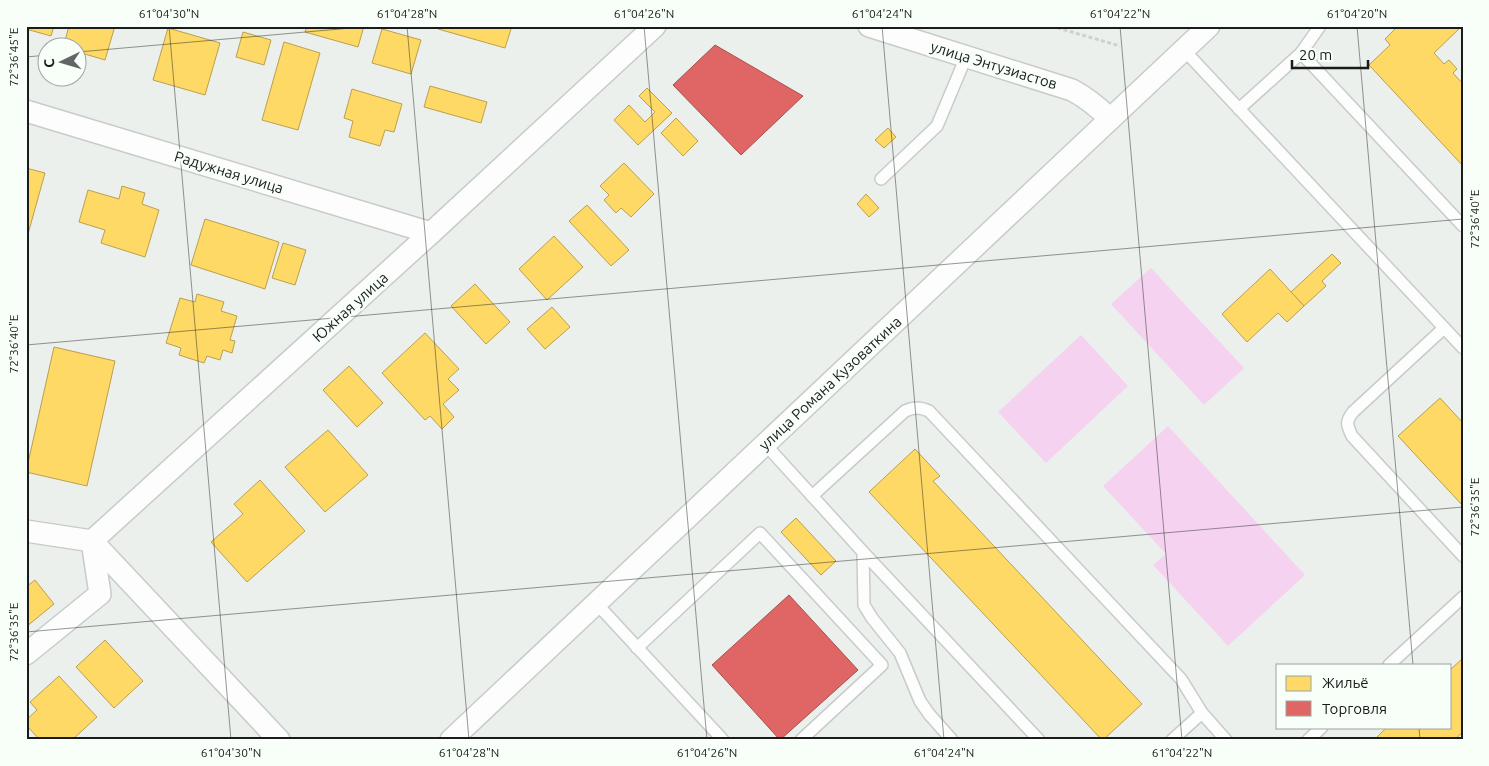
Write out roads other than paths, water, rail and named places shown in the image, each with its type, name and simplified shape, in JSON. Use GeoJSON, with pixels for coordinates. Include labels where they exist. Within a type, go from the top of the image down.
{"type":"FeatureCollection","features":[{"type":"Feature","properties":{"kind":"street","name":"Южная улица"},"geometry":{"type":"LineString","coordinates":[[92,541],[431,233],[654,26]]}},
{"type":"Feature","properties":{"kind":"street","name":"улица Энтузиастов"},"geometry":{"type":"LineString","coordinates":[[869,26],[1072,90],[1085,96],[1110,120]]}},
{"type":"Feature","properties":{"kind":"street","name":"улица Романа Кузоваткина"},"geometry":{"type":"LineString","coordinates":[[451,740],[1209,26]]}},
{"type":"Feature","properties":{"kind":"street","name":"Радужная улица"},"geometry":{"type":"LineString","coordinates":[[26,111],[431,233]]}},
{"type":"Feature","properties":{"kind":"street"},"geometry":{"type":"LineString","coordinates":[[26,531],[92,541],[279,740]]}},
{"type":"Feature","properties":{"kind":"street"},"geometry":{"type":"LineString","coordinates":[[26,654],[100,594],[92,541]]}},
{"type":"Feature","properties":{"kind":"lane"},"geometry":{"type":"LineString","coordinates":[[1239,109],[1301,53],[1320,26]]}},
{"type":"Feature","properties":{"kind":"lane"},"geometry":{"type":"LineString","coordinates":[[1184,50],[1463,348]]}},
{"type":"Feature","properties":{"kind":"lane"},"geometry":{"type":"LineString","coordinates":[[1301,53],[1463,226]]}},
{"type":"Feature","properties":{"kind":"lane"},"geometry":{"type":"LineString","coordinates":[[881,179],[938,126],[966,57]]}},
{"type":"Feature","properties":{"kind":"lane"},"geometry":{"type":"LineString","coordinates":[[1444,328],[1353,412],[1348,419],[1348,427],[1352,436],[1463,556]]}},
{"type":"Feature","properties":{"kind":"lane"},"geometry":{"type":"LineString","coordinates":[[812,496],[905,411],[921,407],[929,411],[1181,679],[1202,713],[1226,740]]}},
{"type":"Feature","properties":{"kind":"lane"},"geometry":{"type":"LineString","coordinates":[[765,444],[1038,740]]}},
{"type":"Feature","properties":{"kind":"lane"},"geometry":{"type":"LineString","coordinates":[[637,648],[760,533],[882,665],[801,740]]}},
{"type":"Feature","properties":{"kind":"lane"},"geometry":{"type":"LineString","coordinates":[[863,552],[864,605],[900,653],[920,701],[952,740]]}},
{"type":"Feature","properties":{"kind":"lane"},"geometry":{"type":"LineString","coordinates":[[1390,664],[1463,597]]}},
{"type":"Feature","properties":{"kind":"lane"},"geometry":{"type":"LineString","coordinates":[[596,603],[722,740]]}},
{"type":"Feature","properties":{"kind":"lane"},"geometry":{"type":"LineString","coordinates":[[1172,740],[1202,713]]}},
{"type":"Feature","properties":{"kind":"lane"},"geometry":{"type":"LineString","coordinates":[[1308,740],[1321,728]]}}]}
